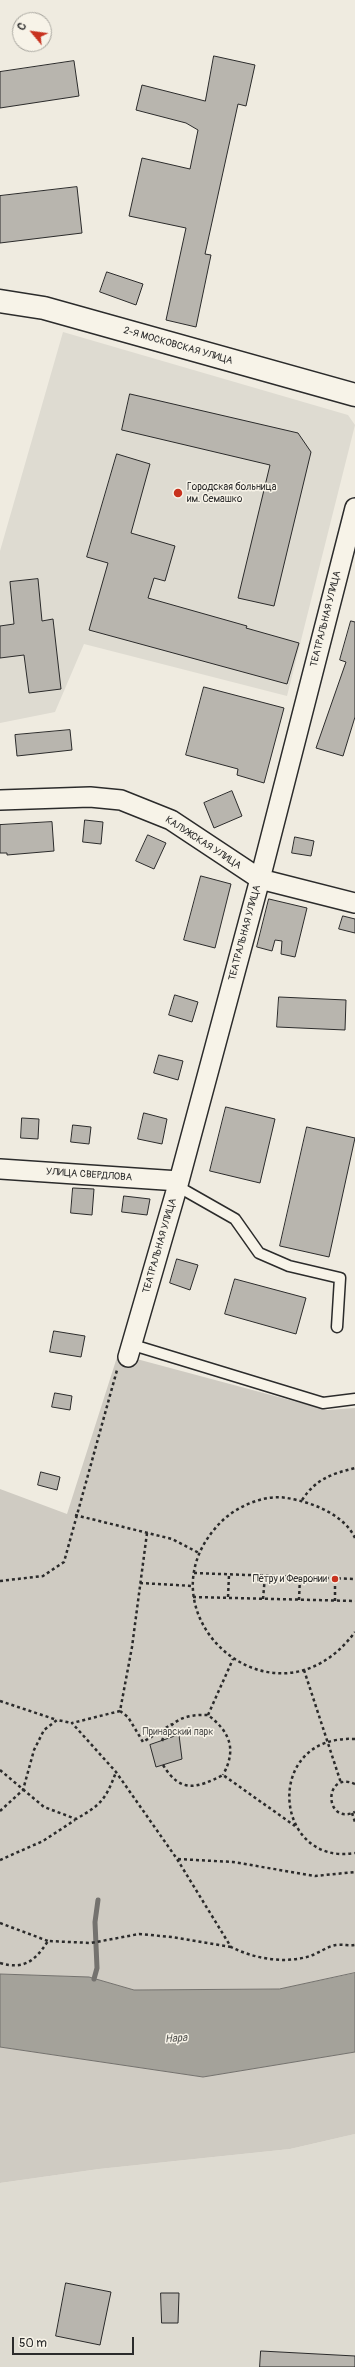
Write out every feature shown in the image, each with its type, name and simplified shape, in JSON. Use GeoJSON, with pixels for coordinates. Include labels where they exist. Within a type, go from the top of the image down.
{"type":"FeatureCollection","features":[{"type":"Feature","properties":{"kind":"street","name":"2-Я МОСКОВСКАЯ УЛИЦА"},"geometry":{"type":"LineString","coordinates":[[0,301],[44,308],[355,395]]}},
{"type":"Feature","properties":{"kind":"street","name":"ТЕАТРАЛЬНАЯ УЛИЦА"},"geometry":{"type":"LineString","coordinates":[[130,1351],[178,1183],[260,879],[355,508]]}},
{"type":"Feature","properties":{"kind":"street","name":"КАЛУЖСКАЯ УЛИЦА"},"geometry":{"type":"LineString","coordinates":[[0,800],[90,797],[121,800],[171,820],[260,879],[355,903]]}},
{"type":"Feature","properties":{"kind":"street","name":"УЛИЦА СВЕРДЛОВА"},"geometry":{"type":"LineString","coordinates":[[0,1169],[178,1183]]}},
{"type":"Feature","properties":{"kind":"lane"},"geometry":{"type":"LineString","coordinates":[[178,1183],[235,1219],[259,1253],[289,1266],[340,1278],[337,1328]]}},
{"type":"Feature","properties":{"kind":"lane"},"geometry":{"type":"LineString","coordinates":[[130,1351],[324,1403],[355,1399]]}},
{"type":"Feature","properties":{"kind":"path"},"geometry":{"type":"LineString","coordinates":[[302,1500],[312,1486],[341,1472],[355,1468]]}},
{"type":"Feature","properties":{"kind":"path"},"geometry":{"type":"LineString","coordinates":[[355,1538],[334,1515],[302,1500],[283,1497],[256,1501],[231,1512],[211,1532],[199,1553],[194,1573],[193,1586],[193,1597],[202,1624],[215,1644],[233,1659],[255,1670],[278,1674],[304,1670],[325,1662],[344,1647],[355,1632]]}},
{"type":"Feature","properties":{"kind":"path"},"geometry":{"type":"LineString","coordinates":[[0,1582],[43,1576],[64,1562],[75,1515],[172,1540],[199,1553]]}},
{"type":"Feature","properties":{"kind":"path"},"geometry":{"type":"LineString","coordinates":[[120,1711],[127,1683],[147,1533]]}},
{"type":"Feature","properties":{"kind":"path"},"geometry":{"type":"LineString","coordinates":[[194,1573],[355,1579]]}},
{"type":"Feature","properties":{"kind":"path"},"geometry":{"type":"LineString","coordinates":[[228,1598],[229,1574]]}},
{"type":"Feature","properties":{"kind":"path"},"geometry":{"type":"LineString","coordinates":[[264,1598],[265,1576]]}},
{"type":"Feature","properties":{"kind":"path"},"geometry":{"type":"LineString","coordinates":[[299,1600],[300,1577]]}},
{"type":"Feature","properties":{"kind":"path"},"geometry":{"type":"LineString","coordinates":[[335,1579],[335,1601]]}},
{"type":"Feature","properties":{"kind":"path"},"geometry":{"type":"LineString","coordinates":[[140,1583],[193,1586]]}},
{"type":"Feature","properties":{"kind":"path"},"geometry":{"type":"LineString","coordinates":[[193,1597],[355,1601]]}},
{"type":"Feature","properties":{"kind":"path"},"geometry":{"type":"LineString","coordinates":[[208,1715],[233,1659]]}},
{"type":"Feature","properties":{"kind":"path"},"geometry":{"type":"LineString","coordinates":[[304,1670],[341,1783]]}},
{"type":"Feature","properties":{"kind":"path"},"geometry":{"type":"LineString","coordinates":[[0,1702],[57,1720],[72,1723],[120,1711]]}},
{"type":"Feature","properties":{"kind":"path"},"geometry":{"type":"LineString","coordinates":[[120,1711],[128,1717],[143,1742],[180,1718],[190,1715],[208,1715],[218,1723],[230,1745],[231,1758],[223,1775],[201,1786],[186,1787],[170,1776],[163,1765]]}},
{"type":"Feature","properties":{"kind":"path"},"geometry":{"type":"LineString","coordinates":[[0,1811],[23,1790],[34,1750],[44,1730],[57,1720]]}},
{"type":"Feature","properties":{"kind":"path"},"geometry":{"type":"LineString","coordinates":[[72,1723],[116,1772],[177,1859],[231,1947]]}},
{"type":"Feature","properties":{"kind":"path"},"geometry":{"type":"LineString","coordinates":[[162,1741],[172,1724]]}},
{"type":"Feature","properties":{"kind":"path"},"geometry":{"type":"LineString","coordinates":[[296,1826],[289,1807],[289,1788],[295,1768],[306,1754],[327,1742],[340,1738],[355,1739]]}},
{"type":"Feature","properties":{"kind":"path"},"geometry":{"type":"LineString","coordinates":[[0,1770],[44,1807],[76,1819]]}},
{"type":"Feature","properties":{"kind":"path"},"geometry":{"type":"LineString","coordinates":[[0,1860],[43,1841],[76,1819],[97,1808],[109,1790],[116,1772]]}},
{"type":"Feature","properties":{"kind":"path"},"geometry":{"type":"LineString","coordinates":[[223,1775],[296,1826],[309,1841],[326,1851],[346,1855],[355,1854]]}},
{"type":"Feature","properties":{"kind":"path"},"geometry":{"type":"LineString","coordinates":[[355,1784],[341,1783],[336,1786],[331,1795],[332,1805],[340,1812],[354,1812],[355,1822]]}},
{"type":"Feature","properties":{"kind":"path"},"geometry":{"type":"LineString","coordinates":[[177,1859],[233,1862],[315,1876],[355,1872]]}},
{"type":"Feature","properties":{"kind":"path"},"geometry":{"type":"LineString","coordinates":[[0,1924],[48,1941],[91,1943],[100,1940],[139,1934],[172,1937],[231,1947],[241,1952],[270,1959],[291,1960],[310,1956],[336,1945],[355,1945]]}},
{"type":"Feature","properties":{"kind":"path"},"geometry":{"type":"LineString","coordinates":[[0,1963],[24,1965],[38,1956],[48,1941]]}},
{"type":"Feature","properties":{"kind":"shaded area","name":"Городская больница им. Семашко"},"geometry":{"type":"Polygon","coordinates":[[[63,332],[348,415],[355,425],[287,696],[84,644],[55,712],[0,723],[0,551],[63,332]]]}},
{"type":"Feature","properties":{"kind":"shaded area"},"geometry":{"type":"Polygon","coordinates":[[[355,2134],[355,2367],[0,2367],[0,2183],[99,2169],[290,2149],[355,2134]]]}},
{"type":"Feature","properties":{"kind":"green space","name":"Принарский парк"},"geometry":{"type":"Polygon","coordinates":[[[118,1354],[327,1410],[355,1408],[355,1973],[279,1989],[134,1990],[89,1977],[0,1974],[0,1489],[67,1514],[118,1354]]]}},
{"type":"Feature","properties":{"kind":"green space"},"geometry":{"type":"Polygon","coordinates":[[[0,2047],[203,2077],[355,2052],[355,2134],[290,2149],[99,2169],[0,2183],[0,2047]]]}},
{"type":"Feature","properties":{"kind":"water","name":"Нара"},"geometry":{"type":"Polygon","coordinates":[[[355,1973],[355,2052],[203,2077],[0,2047],[0,1974],[89,1977],[134,1990],[279,1989],[355,1973]]]}},
{"type":"Feature","properties":{"kind":"building"},"geometry":{"type":"Polygon","coordinates":[[[214,56],[255,65],[246,106],[238,104],[205,254],[211,255],[196,327],[166,320],[186,228],[129,216],[142,158],[190,169],[198,130],[186,123],[136,110],[142,85],[205,101],[214,56]]]}},
{"type":"Feature","properties":{"kind":"building"},"geometry":{"type":"Polygon","coordinates":[[[74,61],[79,96],[0,108],[0,72],[74,61]]]}},
{"type":"Feature","properties":{"kind":"building"},"geometry":{"type":"Polygon","coordinates":[[[77,187],[82,233],[0,243],[0,196],[77,187]]]}},
{"type":"Feature","properties":{"kind":"building"},"geometry":{"type":"Polygon","coordinates":[[[107,272],[143,284],[136,305],[100,292],[107,272]]]}},
{"type":"Feature","properties":{"kind":"building"},"geometry":{"type":"Polygon","coordinates":[[[130,394],[298,433],[311,452],[274,606],[238,598],[270,465],[122,430],[130,394]]]}},
{"type":"Feature","properties":{"kind":"building"},"geometry":{"type":"Polygon","coordinates":[[[117,454],[150,464],[131,533],[175,546],[165,581],[154,578],[148,598],[247,626],[246,628],[299,643],[287,684],[89,630],[108,563],[87,557],[117,454]]]}},
{"type":"Feature","properties":{"kind":"building"},"geometry":{"type":"Polygon","coordinates":[[[38,579],[42,621],[53,619],[61,689],[29,693],[24,655],[0,658],[0,626],[14,624],[10,582],[38,579]]]}},
{"type":"Feature","properties":{"kind":"building"},"geometry":{"type":"Polygon","coordinates":[[[351,621],[355,622],[355,717],[343,756],[316,748],[346,662],[340,660],[351,621]]]}},
{"type":"Feature","properties":{"kind":"building"},"geometry":{"type":"Polygon","coordinates":[[[204,687],[284,708],[264,783],[237,775],[238,769],[186,755],[204,687]]]}},
{"type":"Feature","properties":{"kind":"building"},"geometry":{"type":"Polygon","coordinates":[[[70,730],[72,750],[17,756],[15,735],[70,730]]]}},
{"type":"Feature","properties":{"kind":"building"},"geometry":{"type":"Polygon","coordinates":[[[232,791],[242,816],[214,828],[204,803],[232,791]]]}},
{"type":"Feature","properties":{"kind":"building"},"geometry":{"type":"Polygon","coordinates":[[[85,820],[103,822],[101,844],[83,842],[85,820]]]}},
{"type":"Feature","properties":{"kind":"building"},"geometry":{"type":"Polygon","coordinates":[[[52,822],[54,851],[7,855],[7,853],[0,853],[0,825],[52,822]]]}},
{"type":"Feature","properties":{"kind":"building"},"geometry":{"type":"Polygon","coordinates":[[[148,835],[166,843],[154,869],[136,861],[148,835]]]}},
{"type":"Feature","properties":{"kind":"building"},"geometry":{"type":"Polygon","coordinates":[[[295,837],[314,841],[311,856],[292,853],[295,837]]]}},
{"type":"Feature","properties":{"kind":"building"},"geometry":{"type":"Polygon","coordinates":[[[201,876],[231,884],[215,948],[184,940],[201,876]]]}},
{"type":"Feature","properties":{"kind":"building"},"geometry":{"type":"Polygon","coordinates":[[[269,899],[307,908],[295,957],[281,954],[282,941],[275,940],[272,951],[257,947],[269,899]]]}},
{"type":"Feature","properties":{"kind":"building"},"geometry":{"type":"Polygon","coordinates":[[[343,916],[355,919],[355,933],[339,929],[343,916]]]}},
{"type":"Feature","properties":{"kind":"building"},"geometry":{"type":"Polygon","coordinates":[[[175,995],[198,1002],[192,1022],[169,1015],[175,995]]]}},
{"type":"Feature","properties":{"kind":"building"},"geometry":{"type":"Polygon","coordinates":[[[279,997],[346,1000],[345,1030],[277,1027],[279,997]]]}},
{"type":"Feature","properties":{"kind":"building"},"geometry":{"type":"Polygon","coordinates":[[[159,1055],[183,1061],[178,1080],[154,1073],[159,1055]]]}},
{"type":"Feature","properties":{"kind":"building"},"geometry":{"type":"Polygon","coordinates":[[[226,1107],[275,1119],[260,1183],[210,1171],[226,1107]]]}},
{"type":"Feature","properties":{"kind":"building"},"geometry":{"type":"Polygon","coordinates":[[[144,1113],[167,1119],[162,1144],[138,1139],[144,1113]]]}},
{"type":"Feature","properties":{"kind":"building"},"geometry":{"type":"Polygon","coordinates":[[[22,1118],[39,1119],[38,1139],[21,1138],[22,1118]]]}},
{"type":"Feature","properties":{"kind":"building"},"geometry":{"type":"Polygon","coordinates":[[[73,1125],[91,1127],[89,1144],[71,1142],[73,1125]]]}},
{"type":"Feature","properties":{"kind":"building"},"geometry":{"type":"Polygon","coordinates":[[[307,1127],[355,1138],[329,1257],[280,1246],[307,1127]]]}},
{"type":"Feature","properties":{"kind":"building"},"geometry":{"type":"Polygon","coordinates":[[[73,1188],[94,1189],[92,1215],[71,1213],[73,1188]]]}},
{"type":"Feature","properties":{"kind":"building"},"geometry":{"type":"Polygon","coordinates":[[[124,1196],[150,1199],[147,1215],[122,1212],[124,1196]]]}},
{"type":"Feature","properties":{"kind":"building"},"geometry":{"type":"Polygon","coordinates":[[[177,1259],[198,1265],[190,1290],[170,1283],[177,1259]]]}},
{"type":"Feature","properties":{"kind":"building"},"geometry":{"type":"Polygon","coordinates":[[[235,1279],[306,1298],[296,1334],[225,1314],[235,1279]]]}},
{"type":"Feature","properties":{"kind":"building"},"geometry":{"type":"Polygon","coordinates":[[[54,1331],[85,1336],[81,1357],[50,1352],[54,1331]]]}},
{"type":"Feature","properties":{"kind":"building"},"geometry":{"type":"Polygon","coordinates":[[[55,1393],[72,1396],[70,1410],[52,1407],[55,1393]]]}},
{"type":"Feature","properties":{"kind":"building"},"geometry":{"type":"Polygon","coordinates":[[[41,1472],[60,1477],[57,1490],[38,1485],[41,1472]]]}},
{"type":"Feature","properties":{"kind":"building"},"geometry":{"type":"Polygon","coordinates":[[[179,1735],[182,1759],[156,1767],[150,1745],[179,1735]]]}},
{"type":"Feature","properties":{"kind":"building"},"geometry":{"type":"Polygon","coordinates":[[[66,2283],[111,2292],[100,2345],[56,2336],[66,2283]]]}},
{"type":"Feature","properties":{"kind":"building"},"geometry":{"type":"Polygon","coordinates":[[[161,2293],[179,2293],[178,2323],[162,2323],[161,2293]]]}},
{"type":"Feature","properties":{"kind":"building"},"geometry":{"type":"Polygon","coordinates":[[[261,2351],[355,2356],[355,2367],[260,2367],[261,2351]]]}},
{"type":"Feature","properties":{"kind":"waterway"},"geometry":{"type":"LineString","coordinates":[[94,1979],[97,1968],[95,1922],[98,1900]]}},
{"type":"Feature","properties":{"kind":"place","name":"Городская больница им. Семашко"},"geometry":{"type":"Point","coordinates":[178,493]}},
{"type":"Feature","properties":{"kind":"place","name":"Петру и Февронии"},"geometry":{"type":"Point","coordinates":[335,1579]}}]}
